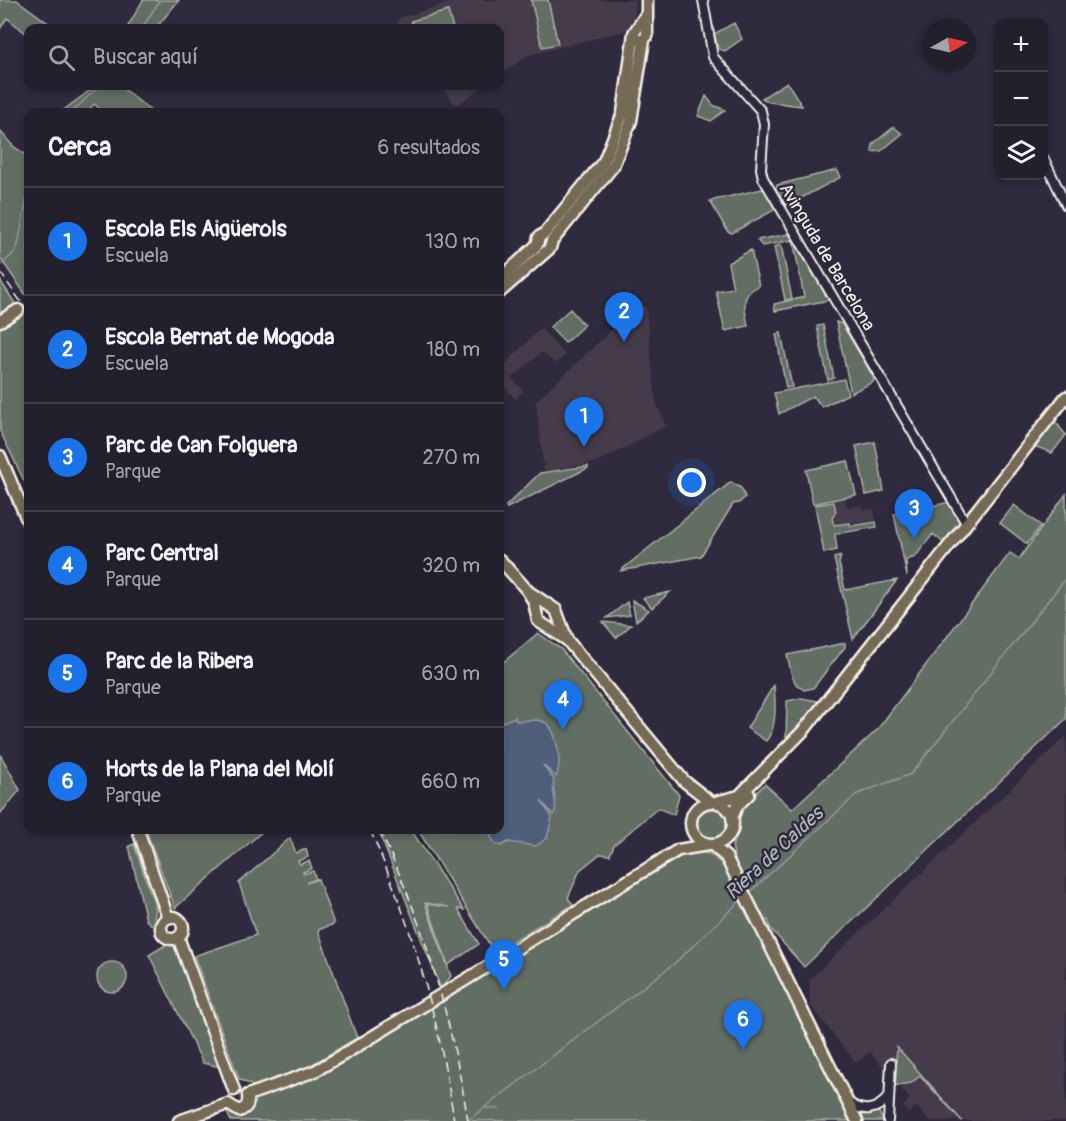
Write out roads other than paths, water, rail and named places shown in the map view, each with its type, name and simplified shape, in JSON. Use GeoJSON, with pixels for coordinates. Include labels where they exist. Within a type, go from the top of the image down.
{"type":"FeatureCollection","features":[{"type":"Feature","properties":{"kind":"main road"},"geometry":{"type":"LineString","coordinates":[[504,288],[610,172],[625,121],[647,0]]}},
{"type":"Feature","properties":{"kind":"main road"},"geometry":{"type":"LineString","coordinates":[[504,276],[545,243]]}},
{"type":"Feature","properties":{"kind":"main road"},"geometry":{"type":"LineString","coordinates":[[0,321],[18,310]]}},
{"type":"Feature","properties":{"kind":"main road"},"geometry":{"type":"LineString","coordinates":[[693,812],[703,804],[727,801],[739,796],[804,730],[1066,397]]}},
{"type":"Feature","properties":{"kind":"main road"},"geometry":{"type":"LineString","coordinates":[[0,456],[24,513]]}},
{"type":"Feature","properties":{"kind":"main road"},"geometry":{"type":"LineString","coordinates":[[726,857],[728,837],[732,830],[732,818],[737,806],[829,710],[966,534],[976,513]]}},
{"type":"Feature","properties":{"kind":"main road"},"geometry":{"type":"LineString","coordinates":[[504,564],[539,604],[554,606],[560,616],[557,628]]}},
{"type":"Feature","properties":{"kind":"main road"},"geometry":{"type":"LineString","coordinates":[[539,604],[538,621],[557,628],[684,781],[713,802],[726,808],[732,818]]}},
{"type":"Feature","properties":{"kind":"main road"},"geometry":{"type":"LineString","coordinates":[[678,850],[693,812],[684,781]]}},
{"type":"Feature","properties":{"kind":"main road"},"geometry":{"type":"LineString","coordinates":[[690,824],[698,840],[710,845],[726,857],[855,1120]]}},
{"type":"Feature","properties":{"kind":"main road"},"geometry":{"type":"LineString","coordinates":[[139,834],[168,918],[162,924],[163,934],[170,939],[178,937],[234,1090]]}},
{"type":"Feature","properties":{"kind":"main road"},"geometry":{"type":"LineString","coordinates":[[248,1095],[307,1074],[341,1056],[678,850],[710,845],[728,837]]}},
{"type":"Feature","properties":{"kind":"main road"},"geometry":{"type":"LineString","coordinates":[[234,1090],[242,1090],[248,1095],[249,1102],[239,1111],[232,1109],[228,1104],[228,1095],[234,1090]]}},
{"type":"Feature","properties":{"kind":"main road"},"geometry":{"type":"LineString","coordinates":[[180,1121],[228,1104]]}},
{"type":"Feature","properties":{"kind":"street","name":"Avinguda de Barcelona"},"geometry":{"type":"LineString","coordinates":[[703,0],[713,57],[761,111],[764,124],[761,173],[966,524]]}},
{"type":"Feature","properties":{"kind":"street"},"geometry":{"type":"LineString","coordinates":[[1048,167],[1066,205]]}},
{"type":"Feature","properties":{"kind":"street"},"geometry":{"type":"LineString","coordinates":[[888,1121],[891,1063]]}},
{"type":"Feature","properties":{"kind":"street"},"geometry":{"type":"LineString","coordinates":[[844,1098],[857,1107],[868,1110],[878,1107],[889,1096]]}},
{"type":"Feature","properties":{"kind":"water"},"geometry":{"type":"Polygon","coordinates":[[[515,717],[516,721],[538,720],[547,723],[558,749],[559,764],[556,777],[543,765],[554,780],[555,811],[554,815],[541,801],[552,817],[547,838],[536,846],[508,842],[501,846],[495,844],[491,837],[491,834],[504,834],[504,721],[515,717]]]}},
{"type":"Feature","properties":{"kind":"waterway"},"geometry":{"type":"LineString","coordinates":[[145,24],[160,0]]}},
{"type":"Feature","properties":{"kind":"waterway"},"geometry":{"type":"LineString","coordinates":[[76,108],[95,90]]}},
{"type":"Feature","properties":{"kind":"waterway"},"geometry":{"type":"LineString","coordinates":[[0,266],[14,253],[18,245],[24,213]]}},
{"type":"Feature","properties":{"kind":"waterway","name":"Riera de Caldes"},"geometry":{"type":"LineString","coordinates":[[748,894],[857,794],[911,774],[1066,578]]}},
{"type":"Feature","properties":{"kind":"waterway","name":"Riera de Caldes"},"geometry":{"type":"LineString","coordinates":[[467,1121],[675,963],[742,899]]}},
{"type":"Feature","properties":{"kind":"waterway"},"geometry":{"type":"LineString","coordinates":[[485,1108],[499,1109]]}},
{"type":"Feature","properties":{"kind":"railway"},"geometry":{"type":"LineString","coordinates":[[0,272],[24,306]]}},
{"type":"Feature","properties":{"kind":"railway"},"geometry":{"type":"LineString","coordinates":[[372,834],[398,900],[422,972],[441,1046],[454,1121]]}},
{"type":"Feature","properties":{"kind":"railway"},"geometry":{"type":"LineString","coordinates":[[381,834],[410,900],[434,972],[454,1046],[468,1121]]}},
{"type":"Feature","properties":{"kind":"place","name":"Escola Bernat de Mogoda"},"geometry":{"type":"Point","coordinates":[624,342]}},
{"type":"Feature","properties":{"kind":"place","name":"Escola Els Aigüerols"},"geometry":{"type":"Point","coordinates":[584,447]}},
{"type":"Feature","properties":{"kind":"place","name":"Parc de Can Folguera"},"geometry":{"type":"Point","coordinates":[914,539]}},
{"type":"Feature","properties":{"kind":"place","name":"Parc Central"},"geometry":{"type":"Point","coordinates":[563,730]}},
{"type":"Feature","properties":{"kind":"place","name":"Parc de la Ribera"},"geometry":{"type":"Point","coordinates":[504,990]}},
{"type":"Feature","properties":{"kind":"place","name":"Horts de la Plana del Molí"},"geometry":{"type":"Point","coordinates":[743,1050]}}]}
